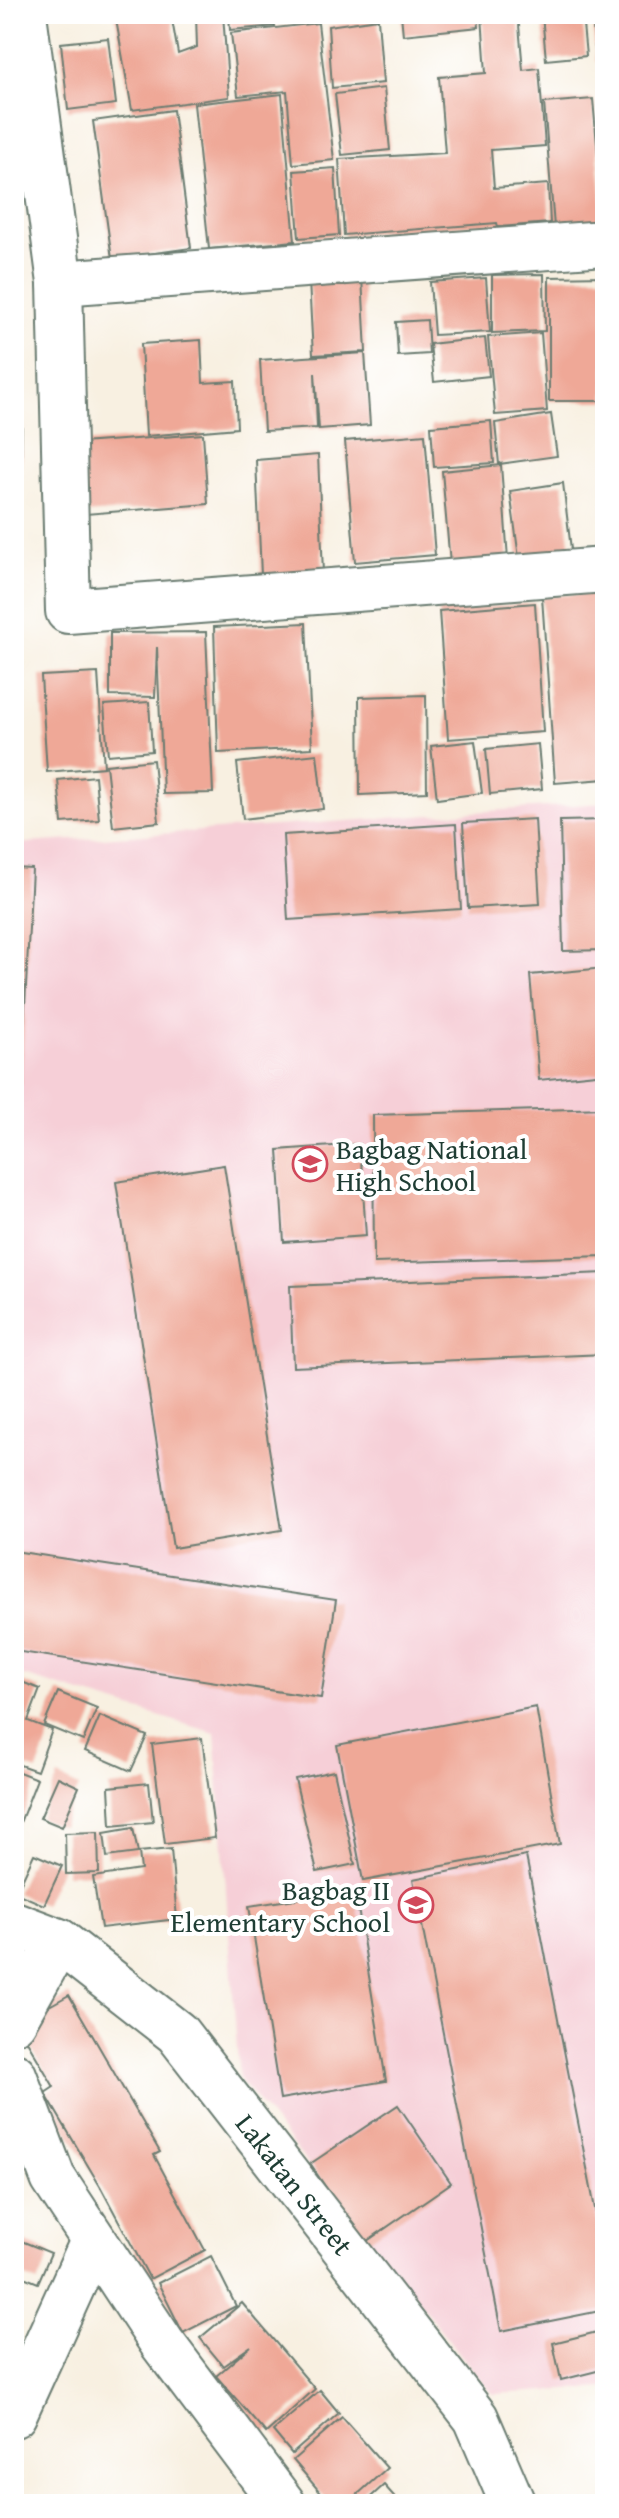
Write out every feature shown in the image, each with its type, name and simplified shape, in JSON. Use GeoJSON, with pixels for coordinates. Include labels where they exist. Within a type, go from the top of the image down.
{"type":"FeatureCollection","features":[{"type":"Feature","properties":{"kind":"street"},"geometry":{"type":"LineString","coordinates":[[24,14],[60,283],[68,611],[605,570]]}},
{"type":"Feature","properties":{"kind":"street"},"geometry":{"type":"LineString","coordinates":[[60,283],[605,243]]}},
{"type":"Feature","properties":{"kind":"street","name":"Lakatan Street"},"geometry":{"type":"LineString","coordinates":[[14,1924],[59,1941],[177,2033],[476,2418],[513,2504]]}},
{"type":"Feature","properties":{"kind":"street"},"geometry":{"type":"LineString","coordinates":[[14,2021],[59,1941]]}},
{"type":"Feature","properties":{"kind":"street"},"geometry":{"type":"LineString","coordinates":[[14,2075],[34,2173],[93,2241],[162,2343],[283,2504]]}},
{"type":"Feature","properties":{"kind":"street"},"geometry":{"type":"LineString","coordinates":[[14,2415],[93,2241]]}},
{"type":"Feature","properties":{"kind":"shaded area","name":"Bagbag National High School"},"geometry":{"type":"Polygon","coordinates":[[[605,803],[605,2388],[492,2394],[239,2078],[215,1733],[14,1673],[14,844],[605,803]]]}},
{"type":"Feature","properties":{"kind":"building"},"geometry":{"type":"Polygon","coordinates":[[[115,14],[171,14],[178,54],[197,47],[196,14],[223,14],[229,97],[132,110],[115,14]]]}},
{"type":"Feature","properties":{"kind":"building"},"geometry":{"type":"Polygon","coordinates":[[[229,14],[274,14],[275,26],[230,30],[229,14]]]}},
{"type":"Feature","properties":{"kind":"building"},"geometry":{"type":"Polygon","coordinates":[[[401,14],[478,14],[479,27],[403,35],[401,14]]]}},
{"type":"Feature","properties":{"kind":"building"},"geometry":{"type":"Polygon","coordinates":[[[518,14],[523,70],[539,68],[545,146],[491,150],[494,188],[548,184],[550,223],[498,227],[497,223],[344,235],[339,159],[445,153],[439,77],[486,73],[482,16],[518,14]]]}},
{"type":"Feature","properties":{"kind":"building"},"geometry":{"type":"Polygon","coordinates":[[[542,14],[582,14],[586,56],[546,60],[542,14]]]}},
{"type":"Feature","properties":{"kind":"building"},"geometry":{"type":"Polygon","coordinates":[[[592,14],[605,14],[605,61],[596,62],[592,14]]]}},
{"type":"Feature","properties":{"kind":"building"},"geometry":{"type":"Polygon","coordinates":[[[378,19],[383,83],[332,88],[328,26],[378,19]]]}},
{"type":"Feature","properties":{"kind":"building"},"geometry":{"type":"Polygon","coordinates":[[[318,23],[334,160],[293,164],[287,91],[238,96],[231,33],[318,23]]]}},
{"type":"Feature","properties":{"kind":"building"},"geometry":{"type":"Polygon","coordinates":[[[108,38],[116,104],[68,110],[61,43],[108,38]]]}},
{"type":"Feature","properties":{"kind":"building"},"geometry":{"type":"Polygon","coordinates":[[[384,88],[390,150],[342,155],[335,94],[384,88]]]}},
{"type":"Feature","properties":{"kind":"building"},"geometry":{"type":"Polygon","coordinates":[[[282,94],[295,241],[209,249],[194,104],[282,94]]]}},
{"type":"Feature","properties":{"kind":"building"},"geometry":{"type":"Polygon","coordinates":[[[593,99],[604,224],[554,227],[544,103],[593,99]]]}},
{"type":"Feature","properties":{"kind":"building"},"geometry":{"type":"Polygon","coordinates":[[[173,110],[191,248],[112,259],[93,121],[173,110]]]}},
{"type":"Feature","properties":{"kind":"building"},"geometry":{"type":"Polygon","coordinates":[[[335,168],[339,235],[299,238],[294,171],[335,168]]]}},
{"type":"Feature","properties":{"kind":"building"},"geometry":{"type":"Polygon","coordinates":[[[544,274],[545,331],[492,333],[492,275],[544,274]]]}},
{"type":"Feature","properties":{"kind":"building"},"geometry":{"type":"Polygon","coordinates":[[[605,276],[605,401],[549,401],[549,277],[605,276]]]}},
{"type":"Feature","properties":{"kind":"building"},"geometry":{"type":"Polygon","coordinates":[[[362,277],[366,352],[313,355],[309,281],[362,277]]]}},
{"type":"Feature","properties":{"kind":"building"},"geometry":{"type":"Polygon","coordinates":[[[486,278],[490,332],[434,335],[430,282],[486,278]]]}},
{"type":"Feature","properties":{"kind":"building"},"geometry":{"type":"Polygon","coordinates":[[[427,320],[429,354],[398,356],[396,322],[427,320]]]}},
{"type":"Feature","properties":{"kind":"building"},"geometry":{"type":"Polygon","coordinates":[[[541,333],[547,411],[495,415],[488,337],[541,333]]]}},
{"type":"Feature","properties":{"kind":"building"},"geometry":{"type":"Polygon","coordinates":[[[485,338],[489,376],[434,382],[430,344],[485,338]]]}},
{"type":"Feature","properties":{"kind":"building"},"geometry":{"type":"Polygon","coordinates":[[[201,340],[203,383],[235,381],[237,428],[146,436],[141,344],[201,340]]]}},
{"type":"Feature","properties":{"kind":"building"},"geometry":{"type":"Polygon","coordinates":[[[365,353],[370,425],[319,429],[315,373],[317,428],[264,431],[260,360],[365,353]]]}},
{"type":"Feature","properties":{"kind":"building"},"geometry":{"type":"Polygon","coordinates":[[[14,412],[22,412],[21,467],[14,467],[14,412]]]}},
{"type":"Feature","properties":{"kind":"building"},"geometry":{"type":"Polygon","coordinates":[[[551,414],[557,456],[499,464],[495,423],[551,414]]]}},
{"type":"Feature","properties":{"kind":"building"},"geometry":{"type":"Polygon","coordinates":[[[491,421],[494,463],[434,467],[431,426],[491,421]]]}},
{"type":"Feature","properties":{"kind":"building"},"geometry":{"type":"Polygon","coordinates":[[[203,434],[208,504],[86,514],[81,443],[203,434]]]}},
{"type":"Feature","properties":{"kind":"building"},"geometry":{"type":"Polygon","coordinates":[[[425,434],[435,555],[355,562],[345,441],[425,434]]]}},
{"type":"Feature","properties":{"kind":"building"},"geometry":{"type":"Polygon","coordinates":[[[318,455],[323,573],[261,575],[256,460],[318,455]]]}},
{"type":"Feature","properties":{"kind":"building"},"geometry":{"type":"Polygon","coordinates":[[[501,465],[508,559],[450,564],[442,471],[501,465]]]}},
{"type":"Feature","properties":{"kind":"building"},"geometry":{"type":"Polygon","coordinates":[[[563,483],[573,566],[521,573],[510,491],[563,483]]]}},
{"type":"Feature","properties":{"kind":"building"},"geometry":{"type":"Polygon","coordinates":[[[605,592],[605,779],[555,783],[542,597],[605,592]]]}},
{"type":"Feature","properties":{"kind":"building"},"geometry":{"type":"Polygon","coordinates":[[[535,603],[543,732],[448,739],[439,611],[535,603]]]}},
{"type":"Feature","properties":{"kind":"building"},"geometry":{"type":"Polygon","coordinates":[[[306,623],[312,748],[218,753],[214,627],[306,623]]]}},
{"type":"Feature","properties":{"kind":"building"},"geometry":{"type":"Polygon","coordinates":[[[206,632],[213,793],[163,794],[157,647],[155,697],[110,696],[110,633],[206,632]]]}},
{"type":"Feature","properties":{"kind":"building"},"geometry":{"type":"Polygon","coordinates":[[[98,673],[104,767],[47,772],[41,676],[98,673]]]}},
{"type":"Feature","properties":{"kind":"building"},"geometry":{"type":"Polygon","coordinates":[[[426,695],[427,792],[360,795],[359,697],[426,695]]]}},
{"type":"Feature","properties":{"kind":"building"},"geometry":{"type":"Polygon","coordinates":[[[149,702],[152,751],[108,755],[104,705],[149,702]]]}},
{"type":"Feature","properties":{"kind":"building"},"geometry":{"type":"Polygon","coordinates":[[[475,741],[482,793],[437,799],[431,746],[475,741]]]}},
{"type":"Feature","properties":{"kind":"building"},"geometry":{"type":"Polygon","coordinates":[[[538,744],[542,789],[490,794],[486,749],[538,744]]]}},
{"type":"Feature","properties":{"kind":"building"},"geometry":{"type":"Polygon","coordinates":[[[317,754],[323,809],[243,819],[237,763],[317,754]]]}},
{"type":"Feature","properties":{"kind":"building"},"geometry":{"type":"Polygon","coordinates":[[[153,760],[159,822],[113,827],[106,765],[153,760]]]}},
{"type":"Feature","properties":{"kind":"building"},"geometry":{"type":"Polygon","coordinates":[[[95,776],[99,820],[62,823],[58,780],[95,776]]]}},
{"type":"Feature","properties":{"kind":"building"},"geometry":{"type":"Polygon","coordinates":[[[535,819],[540,904],[468,908],[463,823],[535,819]]]}},
{"type":"Feature","properties":{"kind":"building"},"geometry":{"type":"Polygon","coordinates":[[[605,820],[605,950],[563,951],[560,821],[605,820]]]}},
{"type":"Feature","properties":{"kind":"building"},"geometry":{"type":"Polygon","coordinates":[[[456,824],[461,909],[288,920],[283,835],[456,824]]]}},
{"type":"Feature","properties":{"kind":"building"},"geometry":{"type":"Polygon","coordinates":[[[14,868],[32,869],[21,1084],[14,1083],[14,868]]]}},
{"type":"Feature","properties":{"kind":"building"},"geometry":{"type":"Polygon","coordinates":[[[605,968],[605,1073],[539,1080],[530,975],[605,968]]]}},
{"type":"Feature","properties":{"kind":"building"},"geometry":{"type":"Polygon","coordinates":[[[605,1108],[605,1256],[374,1263],[373,1115],[605,1108]]]}},
{"type":"Feature","properties":{"kind":"building"},"geometry":{"type":"Polygon","coordinates":[[[360,1144],[366,1236],[284,1242],[278,1150],[360,1144]]]}},
{"type":"Feature","properties":{"kind":"building"},"geometry":{"type":"Polygon","coordinates":[[[224,1165],[282,1530],[173,1548],[116,1182],[224,1165]]]}},
{"type":"Feature","properties":{"kind":"building"},"geometry":{"type":"Polygon","coordinates":[[[605,1273],[605,1354],[293,1367],[290,1286],[605,1273]]]}},
{"type":"Feature","properties":{"kind":"building"},"geometry":{"type":"Polygon","coordinates":[[[14,1551],[336,1600],[321,1698],[14,1651],[14,1551]]]}},
{"type":"Feature","properties":{"kind":"building"},"geometry":{"type":"Polygon","coordinates":[[[14,1679],[40,1689],[28,1721],[52,1730],[37,1771],[14,1763],[14,1679]]]}},
{"type":"Feature","properties":{"kind":"building"},"geometry":{"type":"Polygon","coordinates":[[[58,1692],[97,1708],[83,1741],[44,1725],[58,1692]]]}},
{"type":"Feature","properties":{"kind":"building"},"geometry":{"type":"Polygon","coordinates":[[[536,1707],[560,1844],[363,1881],[337,1745],[536,1707]]]}},
{"type":"Feature","properties":{"kind":"building"},"geometry":{"type":"Polygon","coordinates":[[[100,1716],[147,1736],[131,1771],[85,1751],[100,1716]]]}},
{"type":"Feature","properties":{"kind":"building"},"geometry":{"type":"Polygon","coordinates":[[[202,1738],[215,1838],[165,1844],[152,1744],[202,1738]]]}},
{"type":"Feature","properties":{"kind":"building"},"geometry":{"type":"Polygon","coordinates":[[[14,1770],[37,1779],[14,1838],[14,1770]]]}},
{"type":"Feature","properties":{"kind":"building"},"geometry":{"type":"Polygon","coordinates":[[[334,1771],[355,1864],[317,1872],[295,1779],[334,1771]]]}},
{"type":"Feature","properties":{"kind":"building"},"geometry":{"type":"Polygon","coordinates":[[[58,1777],[79,1787],[62,1827],[40,1818],[58,1777]]]}},
{"type":"Feature","properties":{"kind":"building"},"geometry":{"type":"Polygon","coordinates":[[[149,1783],[153,1822],[111,1826],[109,1787],[149,1783]]]}},
{"type":"Feature","properties":{"kind":"building"},"geometry":{"type":"Polygon","coordinates":[[[133,1828],[138,1853],[107,1857],[104,1833],[133,1828]]]}},
{"type":"Feature","properties":{"kind":"building"},"geometry":{"type":"Polygon","coordinates":[[[98,1832],[99,1873],[66,1874],[65,1833],[98,1832]]]}},
{"type":"Feature","properties":{"kind":"building"},"geometry":{"type":"Polygon","coordinates":[[[171,1849],[177,1919],[101,1928],[93,1877],[141,1870],[139,1852],[171,1849]]]}},
{"type":"Feature","properties":{"kind":"building"},"geometry":{"type":"Polygon","coordinates":[[[34,1854],[62,1866],[44,1905],[16,1893],[34,1854]]]}},
{"type":"Feature","properties":{"kind":"building"},"geometry":{"type":"Polygon","coordinates":[[[526,1856],[605,2260],[605,2310],[501,2331],[413,1879],[526,1856]]]}},
{"type":"Feature","properties":{"kind":"building"},"geometry":{"type":"Polygon","coordinates":[[[355,1890],[386,2081],[280,2099],[249,1906],[355,1890]]]}},
{"type":"Feature","properties":{"kind":"building"},"geometry":{"type":"Polygon","coordinates":[[[69,1995],[160,2152],[154,2155],[205,2250],[150,2279],[45,2093],[54,2087],[17,2024],[69,1995]]]}},
{"type":"Feature","properties":{"kind":"building"},"geometry":{"type":"Polygon","coordinates":[[[398,2105],[451,2183],[364,2243],[310,2164],[398,2105]]]}},
{"type":"Feature","properties":{"kind":"building"},"geometry":{"type":"Polygon","coordinates":[[[14,2238],[51,2253],[38,2283],[14,2273],[14,2238]]]}},
{"type":"Feature","properties":{"kind":"building"},"geometry":{"type":"Polygon","coordinates":[[[211,2256],[236,2306],[183,2333],[158,2283],[211,2256]]]}},
{"type":"Feature","properties":{"kind":"building"},"geometry":{"type":"Polygon","coordinates":[[[242,2303],[315,2389],[266,2433],[216,2376],[251,2346],[223,2366],[200,2338],[242,2303]]]}},
{"type":"Feature","properties":{"kind":"building"},"geometry":{"type":"Polygon","coordinates":[[[601,2331],[605,2369],[561,2380],[553,2343],[601,2331]]]}},
{"type":"Feature","properties":{"kind":"building"},"geometry":{"type":"Polygon","coordinates":[[[320,2390],[339,2413],[292,2454],[273,2431],[320,2390]]]}},
{"type":"Feature","properties":{"kind":"building"},"geometry":{"type":"Polygon","coordinates":[[[342,2417],[387,2468],[347,2504],[330,2504],[293,2460],[342,2417]]]}},
{"type":"Feature","properties":{"kind":"building"},"geometry":{"type":"Polygon","coordinates":[[[384,2485],[401,2504],[363,2504],[384,2485]]]}},
{"type":"Feature","properties":{"kind":"place","name":"Bagbag National High School"},"geometry":{"type":"Point","coordinates":[310,1164]}},
{"type":"Feature","properties":{"kind":"place","name":"Bagbag II Elementary School"},"geometry":{"type":"Point","coordinates":[416,1905]}}]}
